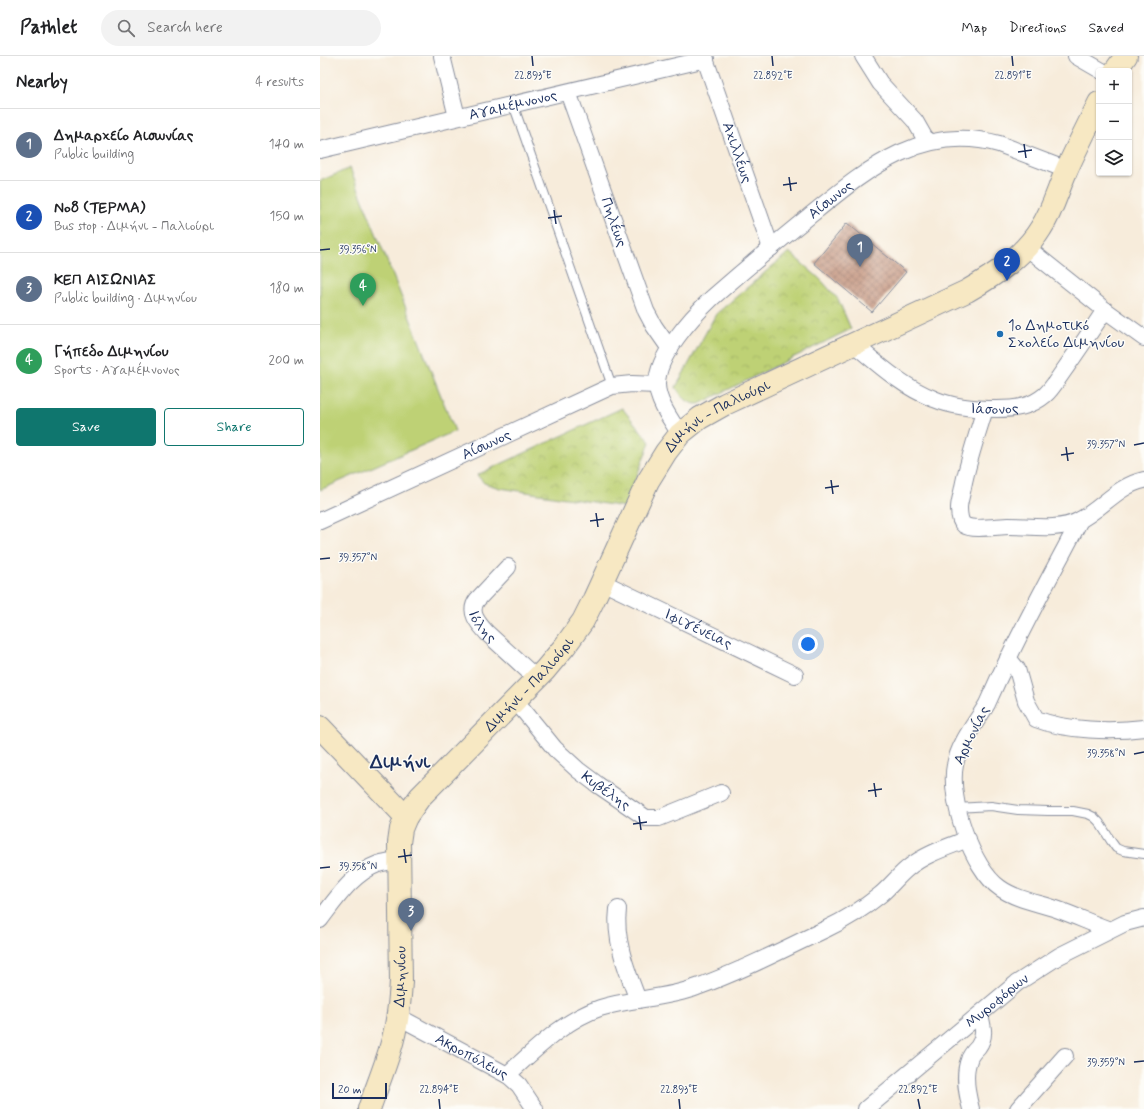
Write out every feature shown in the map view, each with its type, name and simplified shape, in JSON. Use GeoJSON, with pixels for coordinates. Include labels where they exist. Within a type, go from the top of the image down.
{"type":"FeatureCollection","features":[{"type":"Feature","properties":{"kind":"main road"},"geometry":{"type":"LineString","coordinates":[[1117,68],[1126,56]]}},
{"type":"Feature","properties":{"kind":"main road","name":"Διμήνι - Παλιούρι"},"geometry":{"type":"LineString","coordinates":[[406,817],[429,787],[536,678],[565,646],[583,621],[648,481],[666,452],[680,434],[700,418],[725,404],[972,288],[989,278],[1013,260],[1041,229],[1054,205],[1067,170],[1099,104]]}},
{"type":"Feature","properties":{"kind":"main road"},"geometry":{"type":"LineString","coordinates":[[320,727],[406,817]]}},
{"type":"Feature","properties":{"kind":"main road","name":"Διμηνίου"},"geometry":{"type":"LineString","coordinates":[[369,1109],[385,1066],[398,1016],[401,981],[401,829],[406,817]]}},
{"type":"Feature","properties":{"kind":"street"},"geometry":{"type":"LineString","coordinates":[[442,56],[457,118]]}},
{"type":"Feature","properties":{"kind":"street"},"geometry":{"type":"LineString","coordinates":[[863,56],[880,83],[915,121],[927,142]]}},
{"type":"Feature","properties":{"kind":"street"},"geometry":{"type":"LineString","coordinates":[[1076,56],[1097,68]]}},
{"type":"Feature","properties":{"kind":"street","name":"Αγαμέμνονος"},"geometry":{"type":"LineString","coordinates":[[320,150],[568,92],[705,58]]}},
{"type":"Feature","properties":{"kind":"street","name":"Αχιλλέως"},"geometry":{"type":"LineString","coordinates":[[705,58],[771,248]]}},
{"type":"Feature","properties":{"kind":"street","name":"Πηλέως"},"geometry":{"type":"LineString","coordinates":[[568,92],[646,311],[654,326],[670,349]]}},
{"type":"Feature","properties":{"kind":"street","name":"Αίσωνος"},"geometry":{"type":"LineString","coordinates":[[320,521],[612,386],[632,384],[657,385],[658,374],[670,349],[679,335],[700,310],[771,248],[854,180],[872,167],[907,149],[927,142],[940,140],[961,138],[988,141],[1012,148],[1067,170]]}},
{"type":"Feature","properties":{"kind":"street"},"geometry":{"type":"LineString","coordinates":[[1026,247],[1105,310],[1144,338]]}},
{"type":"Feature","properties":{"kind":"street","name":"Ιάσονος"},"geometry":{"type":"LineString","coordinates":[[854,344],[888,372],[935,400],[958,406],[985,409],[1010,409],[1023,407],[1034,403],[1047,394],[1105,310]]}},
{"type":"Feature","properties":{"kind":"street"},"geometry":{"type":"LineString","coordinates":[[657,385],[666,411],[680,434]]}},
{"type":"Feature","properties":{"kind":"street"},"geometry":{"type":"LineString","coordinates":[[985,409],[965,475],[959,507],[962,522],[965,526],[971,528],[1008,526],[1044,527],[1072,524],[1099,508],[1120,491],[1133,483],[1144,480]]}},
{"type":"Feature","properties":{"kind":"street","name":"Αρμονίας"},"geometry":{"type":"LineString","coordinates":[[1080,520],[1008,658],[986,705],[957,757],[953,782],[957,808],[968,839],[980,866],[988,877],[1001,889],[1013,895],[1060,910],[1110,930]]}},
{"type":"Feature","properties":{"kind":"street","name":"Ιόλης"},"geometry":{"type":"LineString","coordinates":[[508,567],[477,600],[474,605],[473,612],[479,624],[486,633],[536,678]]}},
{"type":"Feature","properties":{"kind":"street","name":"Ιφιγένειας"},"geometry":{"type":"LineString","coordinates":[[602,582],[795,675]]}},
{"type":"Feature","properties":{"kind":"street"},"geometry":{"type":"LineString","coordinates":[[1008,658],[1017,669],[1026,701],[1036,719],[1066,726],[1098,729],[1120,730],[1144,728]]}},
{"type":"Feature","properties":{"kind":"street","name":"Κυβέλης"},"geometry":{"type":"LineString","coordinates":[[514,700],[550,744],[578,770],[646,818],[659,818],[721,793]]}},
{"type":"Feature","properties":{"kind":"street"},"geometry":{"type":"LineString","coordinates":[[507,1074],[569,1024],[600,1008],[638,1000],[676,995],[746,968],[828,928],[873,901],[907,868],[917,861],[968,839]]}},
{"type":"Feature","properties":{"kind":"street"},"geometry":{"type":"LineString","coordinates":[[320,920],[339,896],[362,873],[378,864],[400,859]]}},
{"type":"Feature","properties":{"kind":"street"},"geometry":{"type":"LineString","coordinates":[[618,909],[616,922],[620,948],[638,1000]]}},
{"type":"Feature","properties":{"kind":"street","name":"Μυροφόρων"},"geometry":{"type":"LineString","coordinates":[[866,1109],[1002,995],[1038,969],[1059,956],[1124,923],[1144,918]]}},
{"type":"Feature","properties":{"kind":"street"},"geometry":{"type":"LineString","coordinates":[[971,1109],[968,1096],[966,1069],[970,1056],[980,1045],[984,1036],[980,1015]]}},
{"type":"Feature","properties":{"kind":"street","name":"Ακροπόλεως"},"geometry":{"type":"LineString","coordinates":[[398,1016],[507,1074],[519,1085],[535,1109]]}},
{"type":"Feature","properties":{"kind":"street"},"geometry":{"type":"LineString","coordinates":[[1018,1109],[1065,1056]]}},
{"type":"Feature","properties":{"kind":"lane"},"geometry":{"type":"LineString","coordinates":[[513,104],[612,386]]}},
{"type":"Feature","properties":{"kind":"lane"},"geometry":{"type":"LineString","coordinates":[[957,808],[991,806],[1018,810],[1073,811],[1088,814],[1099,822],[1116,848],[1123,851],[1144,854]]}},
{"type":"Feature","properties":{"kind":"green space"},"geometry":{"type":"Polygon","coordinates":[[[350,168],[455,431],[320,490],[320,181],[350,168]]]}},
{"type":"Feature","properties":{"kind":"green space"},"geometry":{"type":"Polygon","coordinates":[[[789,252],[820,279],[838,299],[851,329],[699,404],[691,403],[683,397],[676,387],[716,314],[789,252]]]}},
{"type":"Feature","properties":{"kind":"green space"},"geometry":{"type":"Polygon","coordinates":[[[622,408],[650,442],[625,507],[500,488],[484,483],[477,475],[622,408]]]}},
{"type":"Feature","properties":{"kind":"building"},"geometry":{"type":"Polygon","coordinates":[[[847,223],[906,272],[872,312],[814,263],[847,223]]]}},
{"type":"Feature","properties":{"kind":"place","name":"Δημαρχείο Αισωνίας"},"geometry":{"type":"Point","coordinates":[860,267]}},
{"type":"Feature","properties":{"kind":"place","name":"Νο8 (ΤΕΡΜΑ)"},"geometry":{"type":"Point","coordinates":[1007,281]}},
{"type":"Feature","properties":{"kind":"place","name":"Γήπεδο Διμηνίου"},"geometry":{"type":"Point","coordinates":[363,306]}},
{"type":"Feature","properties":{"kind":"place","name":"1ο Δημοτικό Σχολείο Διμηνίου"},"geometry":{"type":"Point","coordinates":[1000,334]}},
{"type":"Feature","properties":{"kind":"place","name":"ΚΕΠ ΑΙΣΩΝΙΑΣ"},"geometry":{"type":"Point","coordinates":[411,931]}},
{"type":"Feature","properties":{"kind":"district","name":"Διμήνι"},"geometry":{"type":"Point","coordinates":[400,761]}}]}
